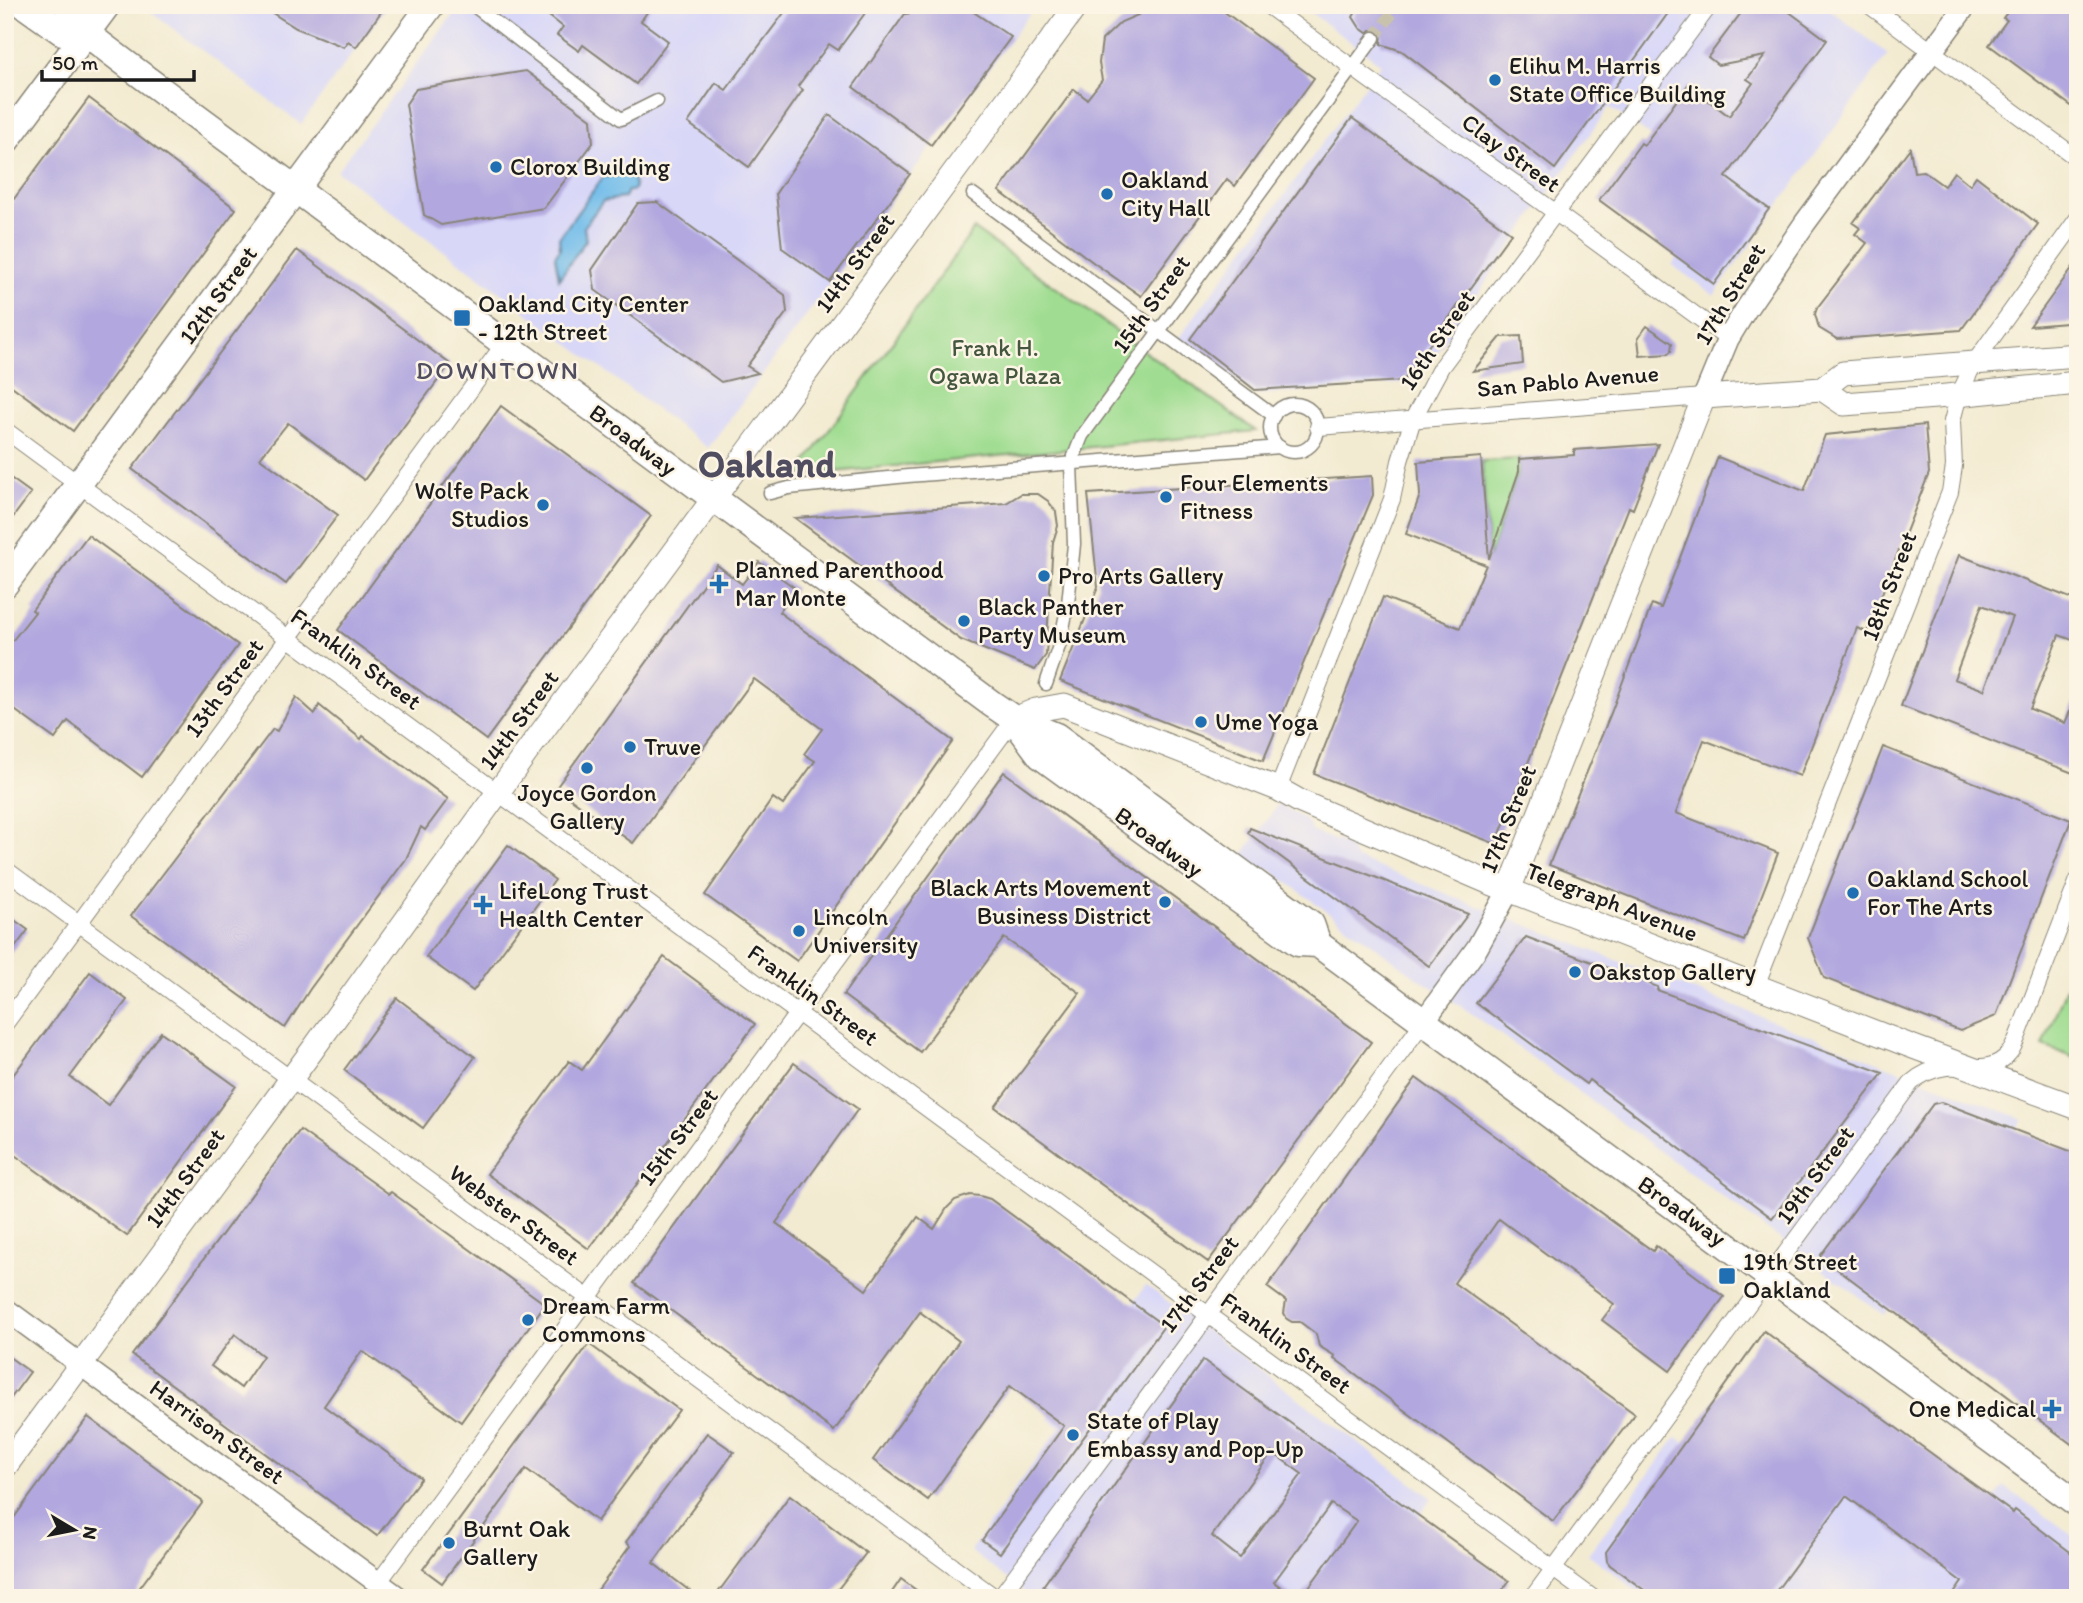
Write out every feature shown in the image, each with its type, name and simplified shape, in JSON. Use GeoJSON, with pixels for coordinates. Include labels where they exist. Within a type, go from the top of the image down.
{"type":"FeatureCollection","features":[{"type":"Feature","properties":{"kind":"main road","name":"Broadway"},"geometry":{"type":"LineString","coordinates":[[24,5],[62,32],[86,33]]}},
{"type":"Feature","properties":{"kind":"main road","name":"Broadway"},"geometry":{"type":"LineString","coordinates":[[67,5],[86,33],[202,121],[713,500],[1014,719],[1056,736],[1311,924],[1318,944],[2078,1504]]}},
{"type":"Feature","properties":{"kind":"main road"},"geometry":{"type":"LineString","coordinates":[[5,142],[107,5]]}},
{"type":"Feature","properties":{"kind":"main road","name":"12th Street"},"geometry":{"type":"LineString","coordinates":[[5,584],[431,5]]}},
{"type":"Feature","properties":{"kind":"main road","name":"14th Street"},"geometry":{"type":"LineString","coordinates":[[5,1467],[1077,5]]}},
{"type":"Feature","properties":{"kind":"main road","name":"San Pablo Avenue"},"geometry":{"type":"LineString","coordinates":[[1704,397],[1822,389],[1843,373],[2078,355]]}},
{"type":"Feature","properties":{"kind":"main road","name":"San Pablo Avenue"},"geometry":{"type":"LineString","coordinates":[[1822,389],[1844,404],[2078,383]]}},
{"type":"Feature","properties":{"kind":"main road","name":"17th Street"},"geometry":{"type":"LineString","coordinates":[[1509,890],[1704,397]]}},
{"type":"Feature","properties":{"kind":"main road","name":"Telegraph Avenue"},"geometry":{"type":"LineString","coordinates":[[1014,719],[1036,710],[1065,705],[1278,789],[1301,802],[1509,890],[2078,1108]]}},
{"type":"Feature","properties":{"kind":"street"},"geometry":{"type":"LineString","coordinates":[[473,5],[621,119],[657,101]]}},
{"type":"Feature","properties":{"kind":"street","name":"Clay Street"},"geometry":{"type":"LineString","coordinates":[[1267,5],[1728,339]]}},
{"type":"Feature","properties":{"kind":"street","name":"16th Street"},"geometry":{"type":"LineString","coordinates":[[1278,789],[1392,499],[1413,419],[1441,367],[1710,5]]}},
{"type":"Feature","properties":{"kind":"street"},"geometry":{"type":"LineString","coordinates":[[1869,5],[2078,159]]}},
{"type":"Feature","properties":{"kind":"street","name":"17th Street"},"geometry":{"type":"LineString","coordinates":[[1704,397],[1728,339],[1801,229],[1966,5]]}},
{"type":"Feature","properties":{"kind":"street","name":"15th Street"},"geometry":{"type":"LineString","coordinates":[[1071,464],[1082,436],[1374,38]]}},
{"type":"Feature","properties":{"kind":"street"},"geometry":{"type":"LineString","coordinates":[[973,194],[1274,416]]}},
{"type":"Feature","properties":{"kind":"street","name":"18th Street"},"geometry":{"type":"LineString","coordinates":[[1756,986],[1950,492],[1954,466],[1952,421],[1959,395],[1974,363],[2078,218]]}},
{"type":"Feature","properties":{"kind":"street","name":"13th Street"},"geometry":{"type":"LineString","coordinates":[[5,1024],[504,344]]}},
{"type":"Feature","properties":{"kind":"street","name":"San Pablo Avenue"},"geometry":{"type":"LineString","coordinates":[[1318,427],[1704,397]]}},
{"type":"Feature","properties":{"kind":"street"},"geometry":{"type":"LineString","coordinates":[[770,493],[792,485],[1280,447],[1294,452],[1309,447],[1317,435],[1318,427],[1314,414],[1303,406],[1283,407],[1271,422],[1272,436],[1280,447]]}},
{"type":"Feature","properties":{"kind":"street","name":"Franklin Street"},"geometry":{"type":"LineString","coordinates":[[5,430],[1592,1598]]}},
{"type":"Feature","properties":{"kind":"street"},"geometry":{"type":"LineString","coordinates":[[1046,684],[1060,643],[1071,585],[1074,524],[1071,464]]}},
{"type":"Feature","properties":{"kind":"street","name":"15th Street"},"geometry":{"type":"LineString","coordinates":[[378,1583],[1014,719]]}},
{"type":"Feature","properties":{"kind":"street","name":"Webster Street"},"geometry":{"type":"LineString","coordinates":[[5,869],[998,1598]]}},
{"type":"Feature","properties":{"kind":"street","name":"19th Street"},"geometry":{"type":"LineString","coordinates":[[1532,1598],[1910,1083],[1920,1075],[1946,1067],[1991,1066],[2010,1052],[2078,880]]}},
{"type":"Feature","properties":{"kind":"street","name":"17th Street"},"geometry":{"type":"LineString","coordinates":[[998,1598],[1477,948],[1509,890]]}},
{"type":"Feature","properties":{"kind":"street","name":"Harrison Street"},"geometry":{"type":"LineString","coordinates":[[5,1309],[399,1598]]}},
{"type":"Feature","properties":{"kind":"shaded area"},"geometry":{"type":"Polygon","coordinates":[[[152,5],[388,5],[301,124],[148,10],[152,5]]]}},
{"type":"Feature","properties":{"kind":"shaded area"},"geometry":{"type":"Polygon","coordinates":[[[460,5],[1036,5],[708,448],[337,171],[460,5]]]}},
{"type":"Feature","properties":{"kind":"shaded area"},"geometry":{"type":"Polygon","coordinates":[[[1300,5],[1824,5],[1888,54],[1714,295],[1672,265],[1725,188],[1609,107],[1416,382],[1257,395],[1178,339],[1381,64],[1300,5]]]}},
{"type":"Feature","properties":{"kind":"shaded area"},"geometry":{"type":"Polygon","coordinates":[[[1278,804],[1306,820],[1313,832],[1348,845],[1355,858],[2023,1119],[1884,1315],[1269,869],[1257,868],[1241,857],[1278,804]]]}},
{"type":"Feature","properties":{"kind":"shaded area"},"geometry":{"type":"Polygon","coordinates":[[[1146,1285],[1432,1498],[1361,1598],[1287,1598],[1290,1594],[1176,1510],[1112,1598],[1033,1598],[970,1551],[1060,1427],[1049,1419],[1146,1285]]]}},
{"type":"Feature","properties":{"kind":"shaded area"},"geometry":{"type":"Polygon","coordinates":[[[1677,1437],[1815,1538],[1846,1496],[1945,1569],[2004,1486],[2078,1539],[2078,1598],[1647,1598],[1588,1554],[1677,1437]]]}},
{"type":"Feature","properties":{"kind":"green space","name":"Frank H. Ogawa Plaza"},"geometry":{"type":"Polygon","coordinates":[[[974,229],[1256,431],[803,475],[799,472],[974,229]]]}},
{"type":"Feature","properties":{"kind":"green space"},"geometry":{"type":"Polygon","coordinates":[[[1519,459],[1519,471],[1489,559],[1482,461],[1519,459]]]}},
{"type":"Feature","properties":{"kind":"green space","name":"Oakland School For The Arts"},"geometry":{"type":"Polygon","coordinates":[[[2078,957],[2078,1059],[2043,1046],[2078,957]]]}},
{"type":"Feature","properties":{"kind":"water"},"geometry":{"type":"Polygon","coordinates":[[[632,173],[635,187],[623,198],[603,201],[584,227],[586,240],[559,279],[555,256],[560,249],[559,238],[603,177],[632,173]]]}},
{"type":"Feature","properties":{"kind":"building"},"geometry":{"type":"Polygon","coordinates":[[[260,5],[386,5],[356,47],[348,41],[344,47],[296,28],[260,5]]]}},
{"type":"Feature","properties":{"kind":"building"},"geometry":{"type":"Polygon","coordinates":[[[535,5],[652,5],[641,21],[668,41],[636,84],[583,45],[579,51],[557,35],[563,27],[535,5]]]}},
{"type":"Feature","properties":{"kind":"building"},"geometry":{"type":"Polygon","coordinates":[[[790,5],[871,5],[838,50],[829,44],[798,86],[803,90],[749,167],[688,123],[716,83],[726,90],[790,5]]]}},
{"type":"Feature","properties":{"kind":"building"},"geometry":{"type":"Polygon","coordinates":[[[963,5],[1011,37],[931,145],[853,87],[905,14],[963,5]]]}},
{"type":"Feature","properties":{"kind":"building"},"geometry":{"type":"Polygon","coordinates":[[[1134,5],[1215,5],[1314,78],[1235,186],[1227,179],[1141,296],[999,191],[1074,89],[1087,99],[1102,80],[1099,63],[1102,40],[1121,22],[1138,15],[1134,5]]]}},
{"type":"Feature","properties":{"kind":"building","name":"Elihu M. Harris State Office Building"},"geometry":{"type":"Polygon","coordinates":[[[1360,5],[1674,5],[1555,169],[1402,51],[1381,44],[1382,35],[1379,31],[1371,30],[1367,33],[1360,28],[1353,17],[1360,5]]]}},
{"type":"Feature","properties":{"kind":"building"},"geometry":{"type":"Polygon","coordinates":[[[1747,5],[1780,5],[1827,40],[1726,177],[1769,209],[1714,284],[1599,200],[1688,85],[1729,116],[1753,83],[1747,79],[1765,56],[1718,65],[1708,57],[1747,5]]]}},
{"type":"Feature","properties":{"kind":"building"},"geometry":{"type":"Polygon","coordinates":[[[2013,5],[2078,5],[2078,111],[1989,45],[2007,20],[2003,18],[2013,5]]]}},
{"type":"Feature","properties":{"kind":"building","name":"Clorox Building"},"geometry":{"type":"Polygon","coordinates":[[[526,71],[591,119],[593,143],[544,208],[441,225],[424,215],[406,104],[416,89],[526,71]]]}},
{"type":"Feature","properties":{"kind":"building"},"geometry":{"type":"Polygon","coordinates":[[[89,98],[236,209],[73,431],[5,381],[5,211],[89,98]]]}},
{"type":"Feature","properties":{"kind":"building"},"geometry":{"type":"Polygon","coordinates":[[[829,115],[910,174],[830,282],[782,248],[776,193],[829,115]]]}},
{"type":"Feature","properties":{"kind":"building"},"geometry":{"type":"Polygon","coordinates":[[[1352,118],[1511,233],[1403,381],[1255,390],[1190,339],[1352,118]]]}},
{"type":"Feature","properties":{"kind":"building"},"geometry":{"type":"Polygon","coordinates":[[[1910,148],[1914,172],[1923,171],[1944,186],[1954,172],[1970,185],[1976,176],[2038,224],[1961,330],[1837,339],[1819,328],[1815,314],[1817,308],[1867,243],[1855,234],[1860,228],[1853,223],[1910,148]]]}},
{"type":"Feature","properties":{"kind":"building"},"geometry":{"type":"Polygon","coordinates":[[[657,202],[785,295],[787,312],[747,366],[758,373],[721,382],[595,290],[592,270],[638,203],[657,202]]]}},
{"type":"Feature","properties":{"kind":"building"},"geometry":{"type":"Polygon","coordinates":[[[297,250],[450,364],[364,480],[288,423],[260,458],[338,515],[286,584],[132,469],[297,250]]]}},
{"type":"Feature","properties":{"kind":"building"},"geometry":{"type":"Polygon","coordinates":[[[2078,260],[2078,322],[2030,326],[2078,260]]]}},
{"type":"Feature","properties":{"kind":"building"},"geometry":{"type":"Polygon","coordinates":[[[1647,326],[1672,343],[1668,354],[1640,356],[1638,338],[1647,326]]]}},
{"type":"Feature","properties":{"kind":"building"},"geometry":{"type":"Polygon","coordinates":[[[1521,336],[1523,364],[1473,371],[1501,337],[1521,336]]]}},
{"type":"Feature","properties":{"kind":"building"},"geometry":{"type":"Polygon","coordinates":[[[501,406],[651,516],[486,740],[338,630],[501,406]]]}},
{"type":"Feature","properties":{"kind":"building"},"geometry":{"type":"Polygon","coordinates":[[[1925,425],[1929,473],[1867,632],[1857,628],[1800,776],[1704,740],[1676,813],[1778,853],[1744,941],[1549,865],[1652,604],[1661,608],[1718,457],[1804,491],[1825,435],[1925,425]]]}},
{"type":"Feature","properties":{"kind":"building"},"geometry":{"type":"Polygon","coordinates":[[[1658,444],[1633,509],[1629,507],[1496,844],[1314,774],[1383,597],[1460,628],[1486,565],[1406,534],[1420,495],[1418,462],[1481,457],[1489,559],[1519,471],[1519,459],[1574,455],[1574,450],[1658,444]]]}},
{"type":"Feature","properties":{"kind":"building"},"geometry":{"type":"Polygon","coordinates":[[[5,474],[31,493],[5,528],[5,474]]]}},
{"type":"Feature","properties":{"kind":"building"},"geometry":{"type":"Polygon","coordinates":[[[1372,476],[1373,495],[1263,761],[1060,681],[1098,587],[1088,494],[1372,476]]]}},
{"type":"Feature","properties":{"kind":"building"},"geometry":{"type":"Polygon","coordinates":[[[1021,494],[1038,494],[1048,501],[1056,512],[1058,526],[1053,542],[1046,655],[1035,670],[961,640],[795,518],[1006,503],[1021,494]]]}},
{"type":"Feature","properties":{"kind":"building"},"geometry":{"type":"Polygon","coordinates":[[[88,535],[238,645],[142,777],[68,721],[55,739],[5,703],[5,650],[88,535]]]}},
{"type":"Feature","properties":{"kind":"building"},"geometry":{"type":"Polygon","coordinates":[[[1959,555],[2078,601],[2078,642],[2059,635],[2030,709],[2065,723],[2078,693],[2078,775],[1901,706],[1959,555]],[[1982,605],[1954,679],[1984,690],[2012,617],[1982,605]]]}},
{"type":"Feature","properties":{"kind":"building"},"geometry":{"type":"Polygon","coordinates":[[[759,562],[795,588],[779,612],[953,741],[797,961],[705,895],[773,798],[783,805],[815,761],[804,754],[822,729],[754,679],[633,843],[556,788],[717,565],[742,584],[759,562]]]}},
{"type":"Feature","properties":{"kind":"building"},"geometry":{"type":"Polygon","coordinates":[[[296,697],[315,714],[319,705],[361,739],[363,736],[448,799],[425,830],[421,827],[406,859],[310,989],[285,1028],[131,916],[273,729],[277,731],[296,697]]]}},
{"type":"Feature","properties":{"kind":"building","name":"Oakland School For The Arts"},"geometry":{"type":"Polygon","coordinates":[[[1883,747],[2071,820],[1996,1016],[1960,1031],[1824,978],[1808,938],[1883,747]]]}},
{"type":"Feature","properties":{"kind":"building"},"geometry":{"type":"Polygon","coordinates":[[[1004,772],[1371,1042],[1208,1262],[995,1107],[1080,993],[1020,949],[1004,938],[920,1052],[843,995],[1004,772]]]}},
{"type":"Feature","properties":{"kind":"building"},"geometry":{"type":"Polygon","coordinates":[[[1250,828],[1468,914],[1429,966],[1248,833],[1250,828]]]}},
{"type":"Feature","properties":{"kind":"building"},"geometry":{"type":"Polygon","coordinates":[[[508,845],[555,880],[473,991],[426,957],[508,845]]]}},
{"type":"Feature","properties":{"kind":"building"},"geometry":{"type":"Polygon","coordinates":[[[5,913],[28,930],[5,961],[5,913]]]}},
{"type":"Feature","properties":{"kind":"building"},"geometry":{"type":"Polygon","coordinates":[[[1526,937],[1658,987],[1657,990],[1883,1073],[1772,1218],[1589,1080],[1586,1084],[1476,1003],[1526,937]]]}},
{"type":"Feature","properties":{"kind":"building"},"geometry":{"type":"Polygon","coordinates":[[[664,957],[755,1024],[589,1249],[487,1174],[569,1061],[582,1070],[664,957]]]}},
{"type":"Feature","properties":{"kind":"building"},"geometry":{"type":"Polygon","coordinates":[[[90,972],[127,1000],[70,1077],[108,1105],[161,1032],[236,1086],[127,1236],[5,1148],[5,1086],[90,972]]]}},
{"type":"Feature","properties":{"kind":"building"},"geometry":{"type":"Polygon","coordinates":[[[397,998],[475,1057],[423,1128],[344,1070],[397,998]]]}},
{"type":"Feature","properties":{"kind":"building"},"geometry":{"type":"Polygon","coordinates":[[[794,1063],[858,1109],[776,1223],[866,1290],[918,1217],[934,1229],[955,1200],[970,1195],[980,1196],[990,1199],[1164,1326],[1000,1553],[982,1540],[1064,1426],[1010,1386],[928,1500],[873,1460],[959,1341],[920,1312],[834,1431],[634,1283],[794,1063]]]}},
{"type":"Feature","properties":{"kind":"building"},"geometry":{"type":"Polygon","coordinates":[[[1416,1078],[1653,1251],[1656,1246],[1724,1297],[1670,1371],[1602,1320],[1614,1304],[1499,1219],[1454,1283],[1635,1414],[1553,1521],[1319,1346],[1316,1334],[1300,1322],[1287,1319],[1284,1313],[1286,1301],[1267,1287],[1416,1078]]]}},
{"type":"Feature","properties":{"kind":"building"},"geometry":{"type":"Polygon","coordinates":[[[1941,1102],[2078,1154],[2078,1449],[1820,1256],[1933,1104],[1941,1102]]]}},
{"type":"Feature","properties":{"kind":"building"},"geometry":{"type":"Polygon","coordinates":[[[300,1130],[389,1194],[391,1192],[545,1304],[461,1422],[362,1351],[324,1406],[421,1478],[377,1536],[132,1355],[300,1130]],[[235,1334],[211,1366],[241,1388],[263,1356],[235,1334]]]}},
{"type":"Feature","properties":{"kind":"building"},"geometry":{"type":"Polygon","coordinates":[[[1764,1331],[2078,1558],[2078,1598],[1951,1598],[1962,1582],[1846,1496],[1771,1598],[1655,1598],[1610,1565],[1606,1552],[1764,1331]]]}},
{"type":"Feature","properties":{"kind":"building"},"geometry":{"type":"Polygon","coordinates":[[[589,1344],[679,1410],[597,1521],[526,1469],[442,1583],[423,1569],[589,1344]]]}},
{"type":"Feature","properties":{"kind":"building"},"geometry":{"type":"Polygon","coordinates":[[[5,1354],[30,1372],[5,1406],[5,1354]]]}},
{"type":"Feature","properties":{"kind":"building"},"geometry":{"type":"Polygon","coordinates":[[[1203,1360],[1509,1581],[1497,1598],[1301,1598],[1357,1521],[1331,1504],[1274,1582],[1295,1598],[1061,1598],[1043,1586],[1203,1360]],[[1272,1452],[1212,1536],[1240,1558],[1302,1474],[1272,1452]]]}},
{"type":"Feature","properties":{"kind":"building"},"geometry":{"type":"Polygon","coordinates":[[[88,1417],[203,1502],[132,1598],[5,1598],[5,1530],[88,1417]]]}},
{"type":"Feature","properties":{"kind":"building"},"geometry":{"type":"Polygon","coordinates":[[[707,1433],[734,1452],[653,1563],[699,1598],[592,1598],[630,1546],[626,1542],[707,1433]]]}},
{"type":"Feature","properties":{"kind":"building"},"geometry":{"type":"Polygon","coordinates":[[[790,1495],[866,1553],[831,1598],[714,1598],[790,1495]]]}},
{"type":"Feature","properties":{"kind":"building"},"geometry":{"type":"Polygon","coordinates":[[[901,1579],[927,1598],[888,1598],[901,1579]]]}},
{"type":"Feature","properties":{"kind":"tunnel"},"geometry":{"type":"LineString","coordinates":[[1374,38],[1398,5]]}},
{"type":"Feature","properties":{"kind":"place","name":"Elihu M. Harris State Office Building"},"geometry":{"type":"Point","coordinates":[1495,80]}},
{"type":"Feature","properties":{"kind":"place","name":"Clorox Building"},"geometry":{"type":"Point","coordinates":[496,167]}},
{"type":"Feature","properties":{"kind":"place","name":"Oakland City Hall"},"geometry":{"type":"Point","coordinates":[1107,194]}},
{"type":"Feature","properties":{"kind":"place","name":"Oakland City Center - 12th Street"},"geometry":{"type":"Point","coordinates":[462,318]}},
{"type":"Feature","properties":{"kind":"place","name":"Four Elements Fitness"},"geometry":{"type":"Point","coordinates":[1166,497]}},
{"type":"Feature","properties":{"kind":"place","name":"Wolfe Pack Studios"},"geometry":{"type":"Point","coordinates":[543,505]}},
{"type":"Feature","properties":{"kind":"place","name":"Pro Arts Gallery"},"geometry":{"type":"Point","coordinates":[1044,576]}},
{"type":"Feature","properties":{"kind":"place","name":"Planned Parenthood Mar Monte"},"geometry":{"type":"Point","coordinates":[719,584]}},
{"type":"Feature","properties":{"kind":"place","name":"Black Panther Party Museum"},"geometry":{"type":"Point","coordinates":[964,621]}},
{"type":"Feature","properties":{"kind":"place","name":"Ume Yoga"},"geometry":{"type":"Point","coordinates":[1201,722]}},
{"type":"Feature","properties":{"kind":"place","name":"Truve"},"geometry":{"type":"Point","coordinates":[630,747]}},
{"type":"Feature","properties":{"kind":"place","name":"Joyce Gordon Gallery"},"geometry":{"type":"Point","coordinates":[587,768]}},
{"type":"Feature","properties":{"kind":"place","name":"Oakland School For The Arts"},"geometry":{"type":"Point","coordinates":[1853,893]}},
{"type":"Feature","properties":{"kind":"place","name":"Black Arts Movement Business District"},"geometry":{"type":"Point","coordinates":[1165,902]}},
{"type":"Feature","properties":{"kind":"place","name":"LifeLong Trust Health Center"},"geometry":{"type":"Point","coordinates":[483,905]}},
{"type":"Feature","properties":{"kind":"place","name":"Lincoln University"},"geometry":{"type":"Point","coordinates":[799,931]}},
{"type":"Feature","properties":{"kind":"place","name":"Oakstop Gallery"},"geometry":{"type":"Point","coordinates":[1575,972]}},
{"type":"Feature","properties":{"kind":"place","name":"19th Street Oakland"},"geometry":{"type":"Point","coordinates":[1727,1276]}},
{"type":"Feature","properties":{"kind":"place","name":"Dream Farm Commons"},"geometry":{"type":"Point","coordinates":[528,1320]}},
{"type":"Feature","properties":{"kind":"place","name":"One Medical"},"geometry":{"type":"Point","coordinates":[2052,1409]}},
{"type":"Feature","properties":{"kind":"place","name":"State of Play Embassy and Pop-Up"},"geometry":{"type":"Point","coordinates":[1073,1435]}},
{"type":"Feature","properties":{"kind":"place","name":"Burnt Oak Gallery"},"geometry":{"type":"Point","coordinates":[449,1543]}},
{"type":"Feature","properties":{"kind":"district","name":"DOWNTOWN"},"geometry":{"type":"Point","coordinates":[498,370]}},
{"type":"Feature","properties":{"kind":"district","name":"Oakland"},"geometry":{"type":"Point","coordinates":[767,464]}}]}
